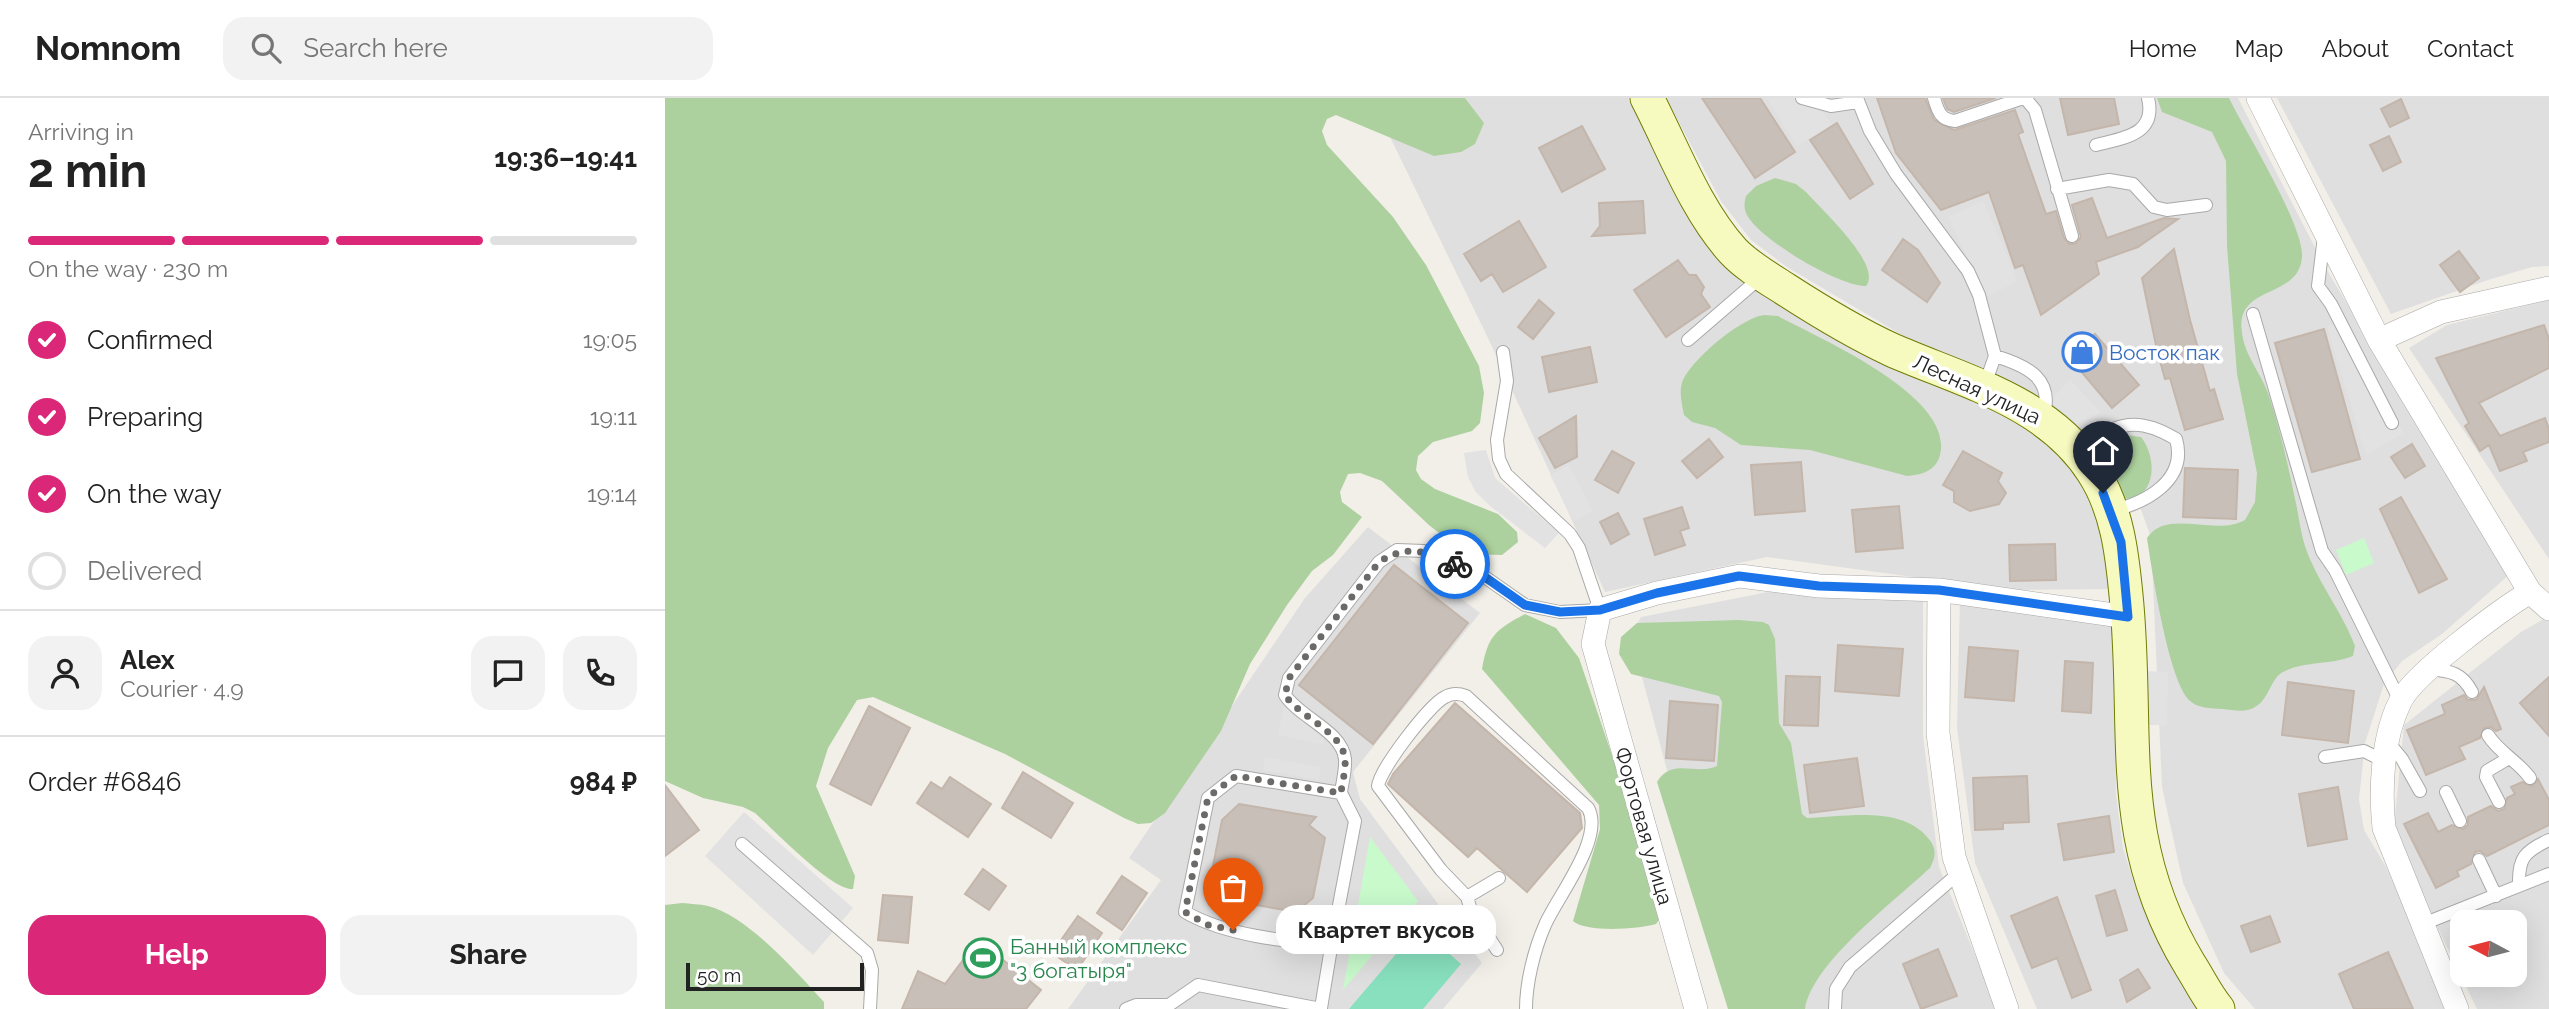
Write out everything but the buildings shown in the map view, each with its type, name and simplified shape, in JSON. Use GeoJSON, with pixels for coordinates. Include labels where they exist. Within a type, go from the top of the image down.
{"type":"FeatureCollection","features":[{"type":"Feature","properties":{"kind":"main road","name":"Лесная улица"},"geometry":{"type":"LineString","coordinates":[[1647,98],[1705,212],[1734,252],[1814,307],[1889,348],[1983,388],[2043,418],[2077,448],[2095,475],[2121,542],[2128,617],[2132,784],[2148,875],[2177,944],[2218,1009]]}},
{"type":"Feature","properties":{"kind":"street"},"geometry":{"type":"LineString","coordinates":[[2258,98],[2325,227],[2379,340],[2549,610]]}},
{"type":"Feature","properties":{"kind":"street"},"geometry":{"type":"LineString","coordinates":[[2379,340],[2441,312],[2549,288]]}},
{"type":"Feature","properties":{"kind":"street"},"geometry":{"type":"LineString","coordinates":[[1600,610],[1657,593],[1739,576],[1819,586],[1939,590],[2128,617]]}},
{"type":"Feature","properties":{"kind":"street"},"geometry":{"type":"LineString","coordinates":[[1939,590],[1938,733],[1954,857],[2007,1009]]}},
{"type":"Feature","properties":{"kind":"street"},"geometry":{"type":"LineString","coordinates":[[2457,1009],[2384,828],[2382,806],[2387,752],[2400,701],[2430,669],[2504,608],[2539,591]]}},
{"type":"Feature","properties":{"kind":"street","name":"Фортовая улица"},"geometry":{"type":"LineString","coordinates":[[1600,610],[1593,644],[1696,1009]]}},
{"type":"Feature","properties":{"kind":"lane"},"geometry":{"type":"LineString","coordinates":[[1802,98],[1831,106],[1857,100],[1870,131],[1896,174],[1968,271],[1988,322],[1995,356],[1983,388]]}},
{"type":"Feature","properties":{"kind":"lane"},"geometry":{"type":"LineString","coordinates":[[1934,98],[1940,115],[1946,121],[1955,121],[2024,98],[2035,110],[2072,236]]}},
{"type":"Feature","properties":{"kind":"lane"},"geometry":{"type":"LineString","coordinates":[[2096,145],[2136,135],[2143,130],[2148,121],[2148,98]]}},
{"type":"Feature","properties":{"kind":"lane"},"geometry":{"type":"LineString","coordinates":[[2057,189],[2109,180],[2133,184],[2154,207],[2167,210],[2206,205]]}},
{"type":"Feature","properties":{"kind":"lane"},"geometry":{"type":"LineString","coordinates":[[2325,227],[2318,286],[2331,304],[2392,422]]}},
{"type":"Feature","properties":{"kind":"lane"},"geometry":{"type":"LineString","coordinates":[[1688,340],[1764,275]]}},
{"type":"Feature","properties":{"kind":"lane"},"geometry":{"type":"LineString","coordinates":[[2253,314],[2322,551],[2335,570],[2400,701]]}},
{"type":"Feature","properties":{"kind":"lane"},"geometry":{"type":"LineString","coordinates":[[1126,1009],[1136,1005],[1168,1007],[1198,985],[1321,1008],[1355,821],[1341,793],[1345,758],[1337,740],[1293,708],[1285,695],[1289,678],[1379,562],[1397,550],[1424,551],[1482,575],[1525,605],[1560,612],[1600,610],[1579,548],[1570,534],[1506,474],[1499,459],[1497,440],[1507,381],[1503,352]]}},
{"type":"Feature","properties":{"kind":"lane"},"geometry":{"type":"LineString","coordinates":[[1995,356],[2017,362],[2041,381],[2048,404],[2043,418]]}},
{"type":"Feature","properties":{"kind":"lane"},"geometry":{"type":"LineString","coordinates":[[2077,448],[2115,427],[2132,423],[2144,423],[2176,439],[2179,450],[2169,481],[2134,505],[2111,511]]}},
{"type":"Feature","properties":{"kind":"lane"},"geometry":{"type":"LineString","coordinates":[[2430,669],[2458,673],[2466,679],[2472,692]]}},
{"type":"Feature","properties":{"kind":"lane"},"geometry":{"type":"LineString","coordinates":[[1497,950],[1471,911],[1467,898],[1441,870],[1378,786],[1379,777],[1393,754],[1442,698],[1458,693],[1466,696],[1592,816],[1589,841],[1544,927],[1526,992],[1526,1009]]}},
{"type":"Feature","properties":{"kind":"lane"},"geometry":{"type":"LineString","coordinates":[[2488,734],[2530,778]]}},
{"type":"Feature","properties":{"kind":"lane"},"geometry":{"type":"LineString","coordinates":[[2325,757],[2364,751],[2387,752],[2414,777],[2420,791]]}},
{"type":"Feature","properties":{"kind":"lane"},"geometry":{"type":"LineString","coordinates":[[2499,802],[2486,777],[2487,771],[2509,758]]}},
{"type":"Feature","properties":{"kind":"lane"},"geometry":{"type":"LineString","coordinates":[[1332,942],[1309,943],[1208,925],[1185,912],[1208,797],[1236,776],[1341,793]]}},
{"type":"Feature","properties":{"kind":"lane"},"geometry":{"type":"LineString","coordinates":[[2446,792],[2460,821]]}},
{"type":"Feature","properties":{"kind":"lane"},"geometry":{"type":"LineString","coordinates":[[2519,885],[2521,847],[2549,840]]}},
{"type":"Feature","properties":{"kind":"lane"},"geometry":{"type":"LineString","coordinates":[[742,844],[867,953],[872,970],[870,1009]]}},
{"type":"Feature","properties":{"kind":"lane"},"geometry":{"type":"LineString","coordinates":[[2479,860],[2496,896]]}},
{"type":"Feature","properties":{"kind":"lane"},"geometry":{"type":"LineString","coordinates":[[1835,1009],[1836,989],[1850,968],[1959,873]]}},
{"type":"Feature","properties":{"kind":"lane"},"geometry":{"type":"LineString","coordinates":[[2423,924],[2549,874]]}},
{"type":"Feature","properties":{"kind":"lane"},"geometry":{"type":"LineString","coordinates":[[1467,898],[1499,878]]}},
{"type":"Feature","properties":{"kind":"shaded area"},"geometry":{"type":"Polygon","coordinates":[[[1371,98],[1628,98],[1696,219],[2034,431],[2077,476],[2106,540],[2116,589],[2008,590],[1767,557],[1605,592],[1488,338],[1371,98]]]}},
{"type":"Feature","properties":{"kind":"shaded area"},"geometry":{"type":"Polygon","coordinates":[[[1666,98],[2238,98],[2325,267],[2510,574],[2442,634],[2402,661],[2384,684],[2365,743],[2359,799],[2364,830],[2386,867],[2450,1009],[2255,1009],[2224,973],[2183,883],[2162,787],[2151,538],[2121,453],[2069,434],[1787,267],[1751,240],[1721,201],[1666,98]]]}},
{"type":"Feature","properties":{"kind":"shaded area"},"geometry":{"type":"Polygon","coordinates":[[[1767,98],[1814,98],[1832,125],[1797,146],[1767,98]]]}},
{"type":"Feature","properties":{"kind":"shaded area"},"geometry":{"type":"Polygon","coordinates":[[[2277,98],[2549,98],[2549,266],[2532,267],[2488,280],[2391,314],[2277,98]]]}},
{"type":"Feature","properties":{"kind":"shaded area"},"geometry":{"type":"Polygon","coordinates":[[[1983,201],[2018,281],[1986,297],[1948,217],[1983,201]]]}},
{"type":"Feature","properties":{"kind":"shaded area"},"geometry":{"type":"Polygon","coordinates":[[[2549,300],[2549,559],[2409,348],[2447,325],[2549,300]]]}},
{"type":"Feature","properties":{"kind":"shaded area"},"geometry":{"type":"Polygon","coordinates":[[[2340,320],[2403,433],[2366,455],[2327,326],[2340,320]]]}},
{"type":"Feature","properties":{"kind":"shaded area"},"geometry":{"type":"Polygon","coordinates":[[[2070,379],[2101,413],[2077,425],[2050,401],[2070,379]]]}},
{"type":"Feature","properties":{"kind":"shaded area"},"geometry":{"type":"Polygon","coordinates":[[[1486,450],[1495,478],[1559,533],[1545,548],[1490,506],[1475,491],[1468,477],[1464,453],[1486,450]]]}},
{"type":"Feature","properties":{"kind":"shaded area"},"geometry":{"type":"Polygon","coordinates":[[[1569,465],[1593,511],[1574,521],[1550,475],[1569,465]]]}},
{"type":"Feature","properties":{"kind":"shaded area"},"geometry":{"type":"Polygon","coordinates":[[[1368,527],[1480,613],[1353,772],[1360,799],[1482,963],[1443,1009],[1068,1009],[1161,880],[1129,858],[1305,598],[1368,527]]]}},
{"type":"Feature","properties":{"kind":"shaded area"},"geometry":{"type":"Polygon","coordinates":[[[1773,591],[1923,601],[1923,735],[1939,867],[1997,1009],[1731,1009],[1631,636],[1641,617],[1773,591]]]}},
{"type":"Feature","properties":{"kind":"shaded area"},"geometry":{"type":"Polygon","coordinates":[[[1960,599],[2114,625],[2116,794],[2123,848],[2137,893],[2186,993],[2198,1009],[2037,1009],[1975,863],[1957,728],[1960,599]]]}},
{"type":"Feature","properties":{"kind":"shaded area"},"geometry":{"type":"Polygon","coordinates":[[[2549,616],[2549,1009],[2477,1009],[2466,987],[2527,987],[2527,910],[2450,910],[2450,953],[2403,856],[2394,826],[2404,725],[2521,632],[2549,616]]]}},
{"type":"Feature","properties":{"kind":"shaded area"},"geometry":{"type":"Polygon","coordinates":[[[2144,671],[2168,672],[2167,725],[2143,725],[2144,671]]]}},
{"type":"Feature","properties":{"kind":"shaded area"},"geometry":{"type":"Polygon","coordinates":[[[1284,706],[1324,736],[1323,745],[1278,735],[1284,706]]]}},
{"type":"Feature","properties":{"kind":"shaded area"},"geometry":{"type":"Polygon","coordinates":[[[1265,757],[1321,767],[1319,780],[1263,770],[1265,757]]]}},
{"type":"Feature","properties":{"kind":"shaded area"},"geometry":{"type":"Polygon","coordinates":[[[744,812],[853,908],[813,955],[705,856],[744,812]]]}},
{"type":"Feature","properties":{"kind":"green space"},"geometry":{"type":"Polygon","coordinates":[[[665,98],[1465,98],[1484,123],[1475,144],[1461,152],[1434,156],[1336,115],[1327,119],[1322,131],[1327,145],[1393,217],[1426,265],[1479,366],[1484,393],[1480,423],[1472,431],[1433,442],[1418,456],[1416,470],[1421,479],[1435,489],[1498,514],[1517,532],[1518,542],[1502,555],[1467,554],[1430,526],[1382,481],[1360,473],[1348,474],[1340,492],[1342,502],[1362,517],[1333,555],[1312,571],[1287,605],[1250,664],[1221,731],[1165,813],[1151,823],[1138,824],[1124,818],[1005,754],[873,697],[857,700],[828,748],[816,786],[855,876],[853,889],[843,887],[788,845],[755,813],[743,807],[703,798],[665,781],[665,98]]]}},
{"type":"Feature","properties":{"kind":"green space"},"geometry":{"type":"Polygon","coordinates":[[[2157,98],[2229,98],[2284,201],[2300,242],[2302,257],[2298,271],[2280,287],[2248,306],[2242,317],[2242,333],[2273,409],[2305,546],[2355,646],[2353,656],[2285,671],[2276,678],[2264,699],[2248,710],[2209,708],[2188,699],[2174,669],[2168,647],[2147,538],[2156,529],[2167,525],[2220,526],[2245,520],[2255,502],[2257,473],[2237,374],[2227,246],[2226,161],[2212,132],[2162,112],[2157,98]]]}},
{"type":"Feature","properties":{"kind":"green space"},"geometry":{"type":"Polygon","coordinates":[[[1775,178],[1796,184],[1806,192],[1848,238],[1866,265],[1869,277],[1866,286],[1838,279],[1819,270],[1765,235],[1753,223],[1745,211],[1746,196],[1756,186],[1775,178]]]}},
{"type":"Feature","properties":{"kind":"green space"},"geometry":{"type":"Polygon","coordinates":[[[1764,315],[1778,316],[1823,339],[1880,372],[1906,391],[1927,412],[1939,433],[1940,455],[1935,465],[1923,473],[1907,476],[1810,450],[1741,445],[1715,428],[1692,422],[1684,415],[1681,387],[1695,363],[1730,332],[1764,315]]]}},
{"type":"Feature","properties":{"kind":"green space"},"geometry":{"type":"Polygon","coordinates":[[[2125,435],[2141,437],[2152,466],[2148,485],[2143,492],[2125,499],[2099,449],[2107,439],[2125,435]]]}},
{"type":"Feature","properties":{"kind":"green space"},"geometry":{"type":"Polygon","coordinates":[[[2364,538],[2374,563],[2346,575],[2336,550],[2364,538]]]}},
{"type":"Feature","properties":{"kind":"green space"},"geometry":{"type":"Polygon","coordinates":[[[1525,614],[1556,628],[1579,658],[1650,867],[1661,917],[1656,924],[1600,929],[1573,921],[1600,829],[1599,805],[1482,669],[1490,641],[1506,625],[1525,614]]]}},
{"type":"Feature","properties":{"kind":"green space"},"geometry":{"type":"Polygon","coordinates":[[[1739,620],[1769,625],[1775,639],[1779,723],[1791,743],[1802,814],[1807,818],[1855,815],[1888,817],[1917,828],[1928,838],[1934,849],[1930,868],[1857,933],[1823,972],[1811,991],[1805,1009],[1728,1009],[1657,782],[1670,770],[1709,769],[1717,766],[1722,702],[1719,696],[1631,674],[1619,654],[1621,637],[1637,623],[1739,620]]]}},
{"type":"Feature","properties":{"kind":"green space"},"geometry":{"type":"Polygon","coordinates":[[[1370,837],[1418,901],[1343,990],[1370,837]]]}},
{"type":"Feature","properties":{"kind":"green space"},"geometry":{"type":"Polygon","coordinates":[[[682,903],[708,906],[739,921],[786,961],[824,1002],[824,1009],[665,1009],[665,905],[682,903]]]}},
{"type":"Feature","properties":{"kind":"green space"},"geometry":{"type":"Polygon","coordinates":[[[1419,927],[1461,964],[1423,1009],[1349,1009],[1419,927]]]}},
{"type":"Feature","properties":{"kind":"way so far"},"geometry":{"type":"LineString","coordinates":[[1233,930],[1208,925],[1185,912],[1208,797],[1236,776],[1341,793],[1345,758],[1337,740],[1293,708],[1285,695],[1289,678],[1379,562],[1397,550],[1424,551],[1455,564]]}},
{"type":"Feature","properties":{"kind":"place","name":"Восток пак"},"geometry":{"type":"Point","coordinates":[2082,352]}},
{"type":"Feature","properties":{"kind":"place","name":"Квартет вкусов"},"geometry":{"type":"Point","coordinates":[1233,930]}},
{"type":"Feature","properties":{"kind":"place","name":"Банный комплекс \"3 богатыря\""},"geometry":{"type":"Point","coordinates":[983,958]}},
{"type":"Feature","properties":{"kind":"route"},"geometry":{"type":"LineString","coordinates":[[1455,564],[1482,575],[1525,605],[1560,612],[1600,610],[1657,593],[1739,576],[1819,586],[1939,590],[2128,617],[2121,542],[2103,493]]}}]}
